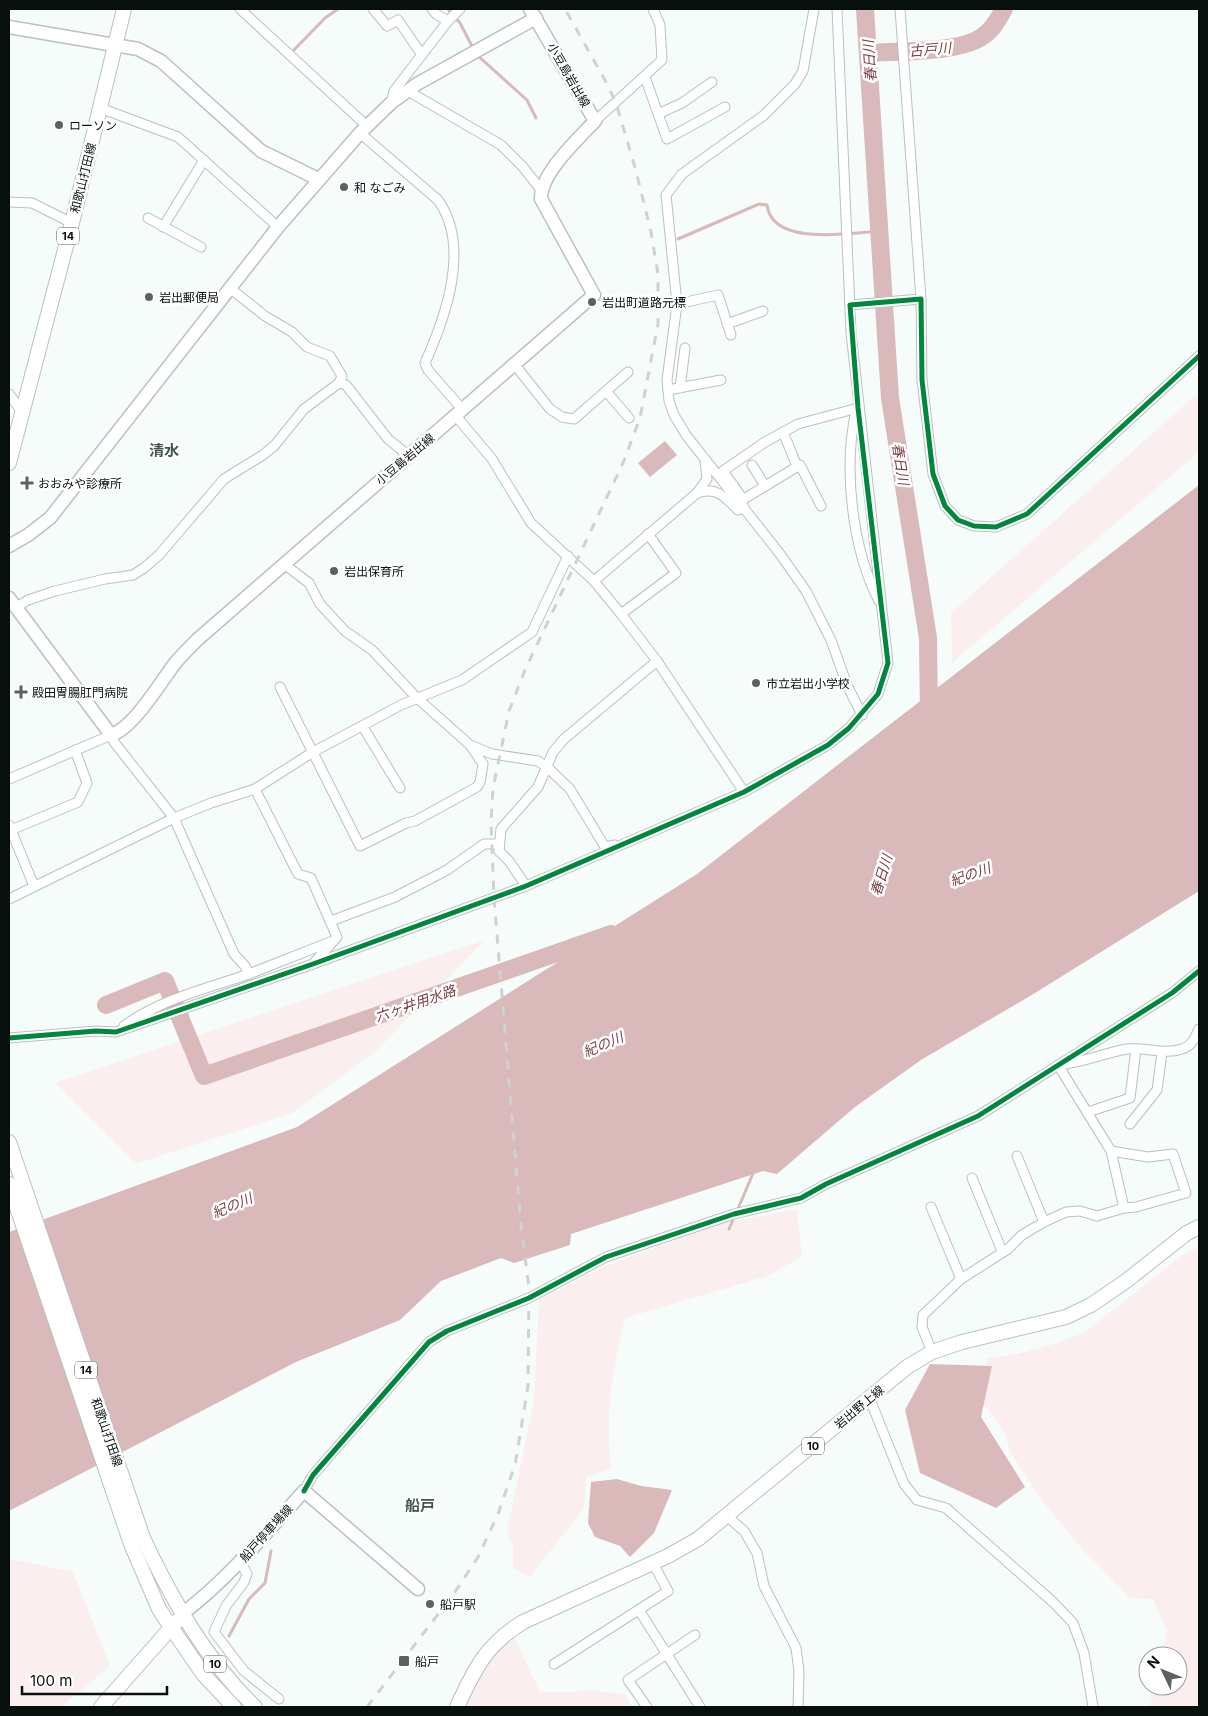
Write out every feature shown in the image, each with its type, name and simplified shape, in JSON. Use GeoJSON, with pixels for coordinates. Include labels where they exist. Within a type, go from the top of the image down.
{"type":"FeatureCollection","features":[{"type":"Feature","properties":{"kind":"main road","name":"和歌山打田線"},"geometry":{"type":"LineString","coordinates":[[9,463],[72,223],[124,9]]}},
{"type":"Feature","properties":{"kind":"main road"},"geometry":{"type":"LineString","coordinates":[[9,546],[28,535],[50,518],[278,227],[318,179],[364,130],[391,104],[408,91],[533,14]]}},
{"type":"Feature","properties":{"kind":"main road","name":"小豆島岩出線"},"geometry":{"type":"LineString","coordinates":[[111,734],[118,732],[138,713],[177,661],[198,639],[594,295],[541,199],[541,190],[562,156],[595,121],[533,14]]}},
{"type":"Feature","properties":{"kind":"main road"},"geometry":{"type":"LineString","coordinates":[[9,27],[138,49],[161,61],[261,151],[318,179]]}},
{"type":"Feature","properties":{"kind":"main road"},"geometry":{"type":"LineString","coordinates":[[12,603],[111,734]]}},
{"type":"Feature","properties":{"kind":"main road","name":"和歌山打田線"},"geometry":{"type":"LineString","coordinates":[[9,1142],[143,1538],[170,1596],[182,1614]]}},
{"type":"Feature","properties":{"kind":"main road","name":"和歌山打田線"},"geometry":{"type":"LineString","coordinates":[[9,1184],[131,1544],[160,1608],[171,1627]]}},
{"type":"Feature","properties":{"kind":"main road","name":"岩出野上線"},"geometry":{"type":"LineString","coordinates":[[457,1707],[484,1656],[502,1635],[523,1622],[653,1563],[698,1539],[907,1367],[932,1352],[962,1342],[1066,1317],[1091,1305],[1199,1227]]}},
{"type":"Feature","properties":{"kind":"main road"},"geometry":{"type":"LineString","coordinates":[[304,1491],[418,1589]]}},
{"type":"Feature","properties":{"kind":"main road","name":"船戸停車場線"},"geometry":{"type":"LineString","coordinates":[[182,1614],[202,1599],[240,1561],[304,1491]]}},
{"type":"Feature","properties":{"kind":"main road"},"geometry":{"type":"LineString","coordinates":[[102,1707],[182,1614]]}},
{"type":"Feature","properties":{"kind":"main road","name":"10"},"geometry":{"type":"LineString","coordinates":[[182,1614],[212,1661],[255,1707]]}},
{"type":"Feature","properties":{"kind":"main road","name":"10"},"geometry":{"type":"LineString","coordinates":[[171,1627],[204,1674],[234,1707]]}},
{"type":"Feature","properties":{"kind":"street"},"geometry":{"type":"LineString","coordinates":[[240,9],[438,200],[448,213],[454,248],[448,299],[425,363],[428,370],[492,459],[531,523],[594,581],[621,614],[657,661],[744,792]]}},
{"type":"Feature","properties":{"kind":"street"},"geometry":{"type":"LineString","coordinates":[[373,9],[387,26],[398,20],[422,55]]}},
{"type":"Feature","properties":{"kind":"street"},"geometry":{"type":"LineString","coordinates":[[432,9],[436,14],[448,21]]}},
{"type":"Feature","properties":{"kind":"street"},"geometry":{"type":"LineString","coordinates":[[391,104],[394,91],[448,21],[460,9]]}},
{"type":"Feature","properties":{"kind":"street"},"geometry":{"type":"LineString","coordinates":[[595,121],[662,60],[660,24],[654,9]]}},
{"type":"Feature","properties":{"kind":"street"},"geometry":{"type":"LineString","coordinates":[[814,9],[803,71],[795,84],[763,116],[682,174],[666,195],[677,304],[667,380],[674,415],[706,461],[742,503],[806,591],[831,640],[847,685],[862,715]]}},
{"type":"Feature","properties":{"kind":"street"},"geometry":{"type":"LineString","coordinates":[[9,1038],[96,1031],[116,1032],[313,964],[526,886],[744,792],[828,746],[862,715],[878,694],[888,663],[883,608],[857,409],[850,305],[836,9]]}},
{"type":"Feature","properties":{"kind":"street"},"geometry":{"type":"LineString","coordinates":[[900,9],[921,299],[922,380],[934,474],[944,506],[958,520],[974,526],[996,526],[1027,514],[1199,356]]}},
{"type":"Feature","properties":{"kind":"street"},"geometry":{"type":"LineString","coordinates":[[645,77],[667,139],[725,107]]}},
{"type":"Feature","properties":{"kind":"street"},"geometry":{"type":"LineString","coordinates":[[658,114],[682,103],[712,82]]}},
{"type":"Feature","properties":{"kind":"street"},"geometry":{"type":"LineString","coordinates":[[408,91],[501,145],[524,167],[541,190]]}},
{"type":"Feature","properties":{"kind":"street"},"geometry":{"type":"LineString","coordinates":[[100,108],[178,137],[278,227]]}},
{"type":"Feature","properties":{"kind":"street"},"geometry":{"type":"LineString","coordinates":[[163,227],[204,160]]}},
{"type":"Feature","properties":{"kind":"street"},"geometry":{"type":"LineString","coordinates":[[9,202],[32,203],[72,223]]}},
{"type":"Feature","properties":{"kind":"street"},"geometry":{"type":"LineString","coordinates":[[148,218],[201,247]]}},
{"type":"Feature","properties":{"kind":"street"},"geometry":{"type":"LineString","coordinates":[[12,603],[105,578],[133,575],[144,568],[159,555],[224,479],[264,455],[275,445],[304,409],[339,383],[342,376],[330,356],[307,347],[292,332],[265,316],[231,289]]}},
{"type":"Feature","properties":{"kind":"street"},"geometry":{"type":"LineString","coordinates":[[677,304],[718,294],[731,335]]}},
{"type":"Feature","properties":{"kind":"street"},"geometry":{"type":"LineString","coordinates":[[850,305],[921,299]]}},
{"type":"Feature","properties":{"kind":"street"},"geometry":{"type":"LineString","coordinates":[[727,324],[763,311]]}},
{"type":"Feature","properties":{"kind":"street"},"geometry":{"type":"LineString","coordinates":[[680,388],[686,348]]}},
{"type":"Feature","properties":{"kind":"street"},"geometry":{"type":"LineString","coordinates":[[515,365],[550,408],[562,417],[574,419],[628,372]]}},
{"type":"Feature","properties":{"kind":"street"},"geometry":{"type":"LineString","coordinates":[[668,390],[720,380]]}},
{"type":"Feature","properties":{"kind":"street"},"geometry":{"type":"LineString","coordinates":[[339,383],[346,385],[388,439],[409,456]]}},
{"type":"Feature","properties":{"kind":"street"},"geometry":{"type":"LineString","coordinates":[[606,391],[629,418]]}},
{"type":"Feature","properties":{"kind":"street"},"geometry":{"type":"LineString","coordinates":[[9,394],[23,413]]}},
{"type":"Feature","properties":{"kind":"street"},"geometry":{"type":"LineString","coordinates":[[742,503],[724,470],[765,442],[798,424],[857,409]]}},
{"type":"Feature","properties":{"kind":"street"},"geometry":{"type":"LineString","coordinates":[[857,409],[850,447],[851,480],[858,537],[873,589],[883,608]]}},
{"type":"Feature","properties":{"kind":"street"},"geometry":{"type":"LineString","coordinates":[[785,437],[798,466],[800,465],[821,506]]}},
{"type":"Feature","properties":{"kind":"street"},"geometry":{"type":"LineString","coordinates":[[594,581],[697,493],[707,479],[706,461]]}},
{"type":"Feature","properties":{"kind":"street"},"geometry":{"type":"LineString","coordinates":[[752,465],[765,486]]}},
{"type":"Feature","properties":{"kind":"street"},"geometry":{"type":"LineString","coordinates":[[697,493],[708,489],[715,491],[738,510],[742,503],[765,486],[798,466]]}},
{"type":"Feature","properties":{"kind":"street"},"geometry":{"type":"LineString","coordinates":[[621,614],[676,573],[648,534]]}},
{"type":"Feature","properties":{"kind":"street"},"geometry":{"type":"LineString","coordinates":[[9,899],[174,818],[210,803],[255,789],[314,752],[417,698],[444,689],[462,680],[532,632],[568,556]]}},
{"type":"Feature","properties":{"kind":"street"},"geometry":{"type":"LineString","coordinates":[[280,687],[360,846],[406,823],[415,821],[477,787],[480,782],[483,764],[470,745],[417,698],[372,650],[345,631],[320,604],[309,583],[284,564]]}},
{"type":"Feature","properties":{"kind":"street"},"geometry":{"type":"LineString","coordinates":[[526,886],[513,866],[499,851],[498,844],[501,829],[538,787],[554,752],[564,739],[657,661]]}},
{"type":"Feature","properties":{"kind":"street"},"geometry":{"type":"LineString","coordinates":[[363,727],[400,788]]}},
{"type":"Feature","properties":{"kind":"street"},"geometry":{"type":"LineString","coordinates":[[9,779],[111,734],[114,742],[174,818],[234,954],[245,966],[249,974]]}},
{"type":"Feature","properties":{"kind":"street"},"geometry":{"type":"LineString","coordinates":[[470,745],[492,754],[538,761],[570,789],[605,847],[620,843],[624,845]]}},
{"type":"Feature","properties":{"kind":"street"},"geometry":{"type":"LineString","coordinates":[[34,886],[10,828],[78,802],[87,783],[75,750]]}},
{"type":"Feature","properties":{"kind":"street"},"geometry":{"type":"LineString","coordinates":[[255,789],[298,874],[311,878],[337,937],[313,964]]}},
{"type":"Feature","properties":{"kind":"street"},"geometry":{"type":"LineString","coordinates":[[331,921],[395,897],[446,870],[484,844],[498,844]]}},
{"type":"Feature","properties":{"kind":"street"},"geometry":{"type":"LineString","coordinates":[[116,1032],[146,1012],[185,994],[249,974],[334,941]]}},
{"type":"Feature","properties":{"kind":"street"},"geometry":{"type":"LineString","coordinates":[[304,1491],[313,1475],[428,1342],[447,1331],[530,1298],[606,1258],[734,1214],[801,1198],[826,1184],[978,1116],[1172,993],[1199,971]]}},
{"type":"Feature","properties":{"kind":"street"},"geometry":{"type":"LineString","coordinates":[[1058,1065],[1136,1049],[1162,1052],[1184,1049],[1192,1043],[1199,1029]]}},
{"type":"Feature","properties":{"kind":"street"},"geometry":{"type":"LineString","coordinates":[[1088,1112],[1130,1098],[1136,1049]]}},
{"type":"Feature","properties":{"kind":"street"},"geometry":{"type":"LineString","coordinates":[[1130,1124],[1157,1090],[1162,1052]]}},
{"type":"Feature","properties":{"kind":"street"},"geometry":{"type":"LineString","coordinates":[[1058,1065],[1111,1150],[1124,1208]]}},
{"type":"Feature","properties":{"kind":"street"},"geometry":{"type":"LineString","coordinates":[[932,1352],[922,1327],[923,1315],[962,1279],[1044,1222],[1066,1212],[1080,1211],[1097,1216],[1186,1193],[1174,1154],[1148,1157],[1111,1150]]}},
{"type":"Feature","properties":{"kind":"street"},"geometry":{"type":"LineString","coordinates":[[1018,1156],[1044,1222]]}},
{"type":"Feature","properties":{"kind":"street"},"geometry":{"type":"LineString","coordinates":[[972,1178],[1002,1252]]}},
{"type":"Feature","properties":{"kind":"street"},"geometry":{"type":"LineString","coordinates":[[931,1207],[962,1279]]}},
{"type":"Feature","properties":{"kind":"street"},"geometry":{"type":"LineString","coordinates":[[869,1397],[904,1484],[917,1500],[946,1508],[1053,1602],[1073,1623],[1084,1653],[1093,1707]]}},
{"type":"Feature","properties":{"kind":"street"},"geometry":{"type":"LineString","coordinates":[[728,1516],[744,1531],[757,1553],[764,1586],[796,1648],[800,1671],[798,1707]]}},
{"type":"Feature","properties":{"kind":"street"},"geometry":{"type":"LineString","coordinates":[[240,1561],[247,1574],[244,1582],[226,1606],[214,1632],[244,1671],[279,1698]]}},
{"type":"Feature","properties":{"kind":"street"},"geometry":{"type":"LineString","coordinates":[[554,1664],[668,1591],[653,1563]]}},
{"type":"Feature","properties":{"kind":"street"},"geometry":{"type":"LineString","coordinates":[[639,1610],[700,1707]]}},
{"type":"Feature","properties":{"kind":"street"},"geometry":{"type":"LineString","coordinates":[[646,1707],[628,1680],[695,1635]]}},
{"type":"Feature","properties":{"kind":"shaded area"},"geometry":{"type":"Polygon","coordinates":[[[1199,392],[1199,452],[952,663],[951,613],[1199,392]]]}},
{"type":"Feature","properties":{"kind":"shaded area"},"geometry":{"type":"Polygon","coordinates":[[[485,940],[375,1052],[292,1113],[136,1164],[55,1083],[485,940]]]}},
{"type":"Feature","properties":{"kind":"shaded area"},"geometry":{"type":"Polygon","coordinates":[[[797,1209],[802,1257],[767,1276],[625,1318],[616,1356],[609,1411],[611,1469],[586,1477],[584,1508],[530,1577],[513,1568],[513,1547],[507,1531],[534,1400],[539,1300],[607,1265],[727,1222],[797,1209]]]}},
{"type":"Feature","properties":{"kind":"shaded area"},"geometry":{"type":"Polygon","coordinates":[[[1199,1247],[1199,1707],[1149,1707],[1152,1696],[1188,1696],[1188,1646],[1163,1646],[1167,1631],[1153,1599],[1130,1598],[1083,1550],[1043,1502],[1011,1453],[1005,1434],[979,1396],[988,1358],[1017,1354],[1058,1343],[1085,1332],[1180,1257],[1199,1247]]]}},
{"type":"Feature","properties":{"kind":"shaded area"},"geometry":{"type":"Polygon","coordinates":[[[9,1559],[73,1572],[110,1666],[61,1707],[9,1707],[9,1559]]]}},
{"type":"Feature","properties":{"kind":"shaded area"},"geometry":{"type":"Polygon","coordinates":[[[514,1637],[540,1692],[595,1691],[626,1694],[632,1707],[464,1707],[483,1668],[514,1637]]]}},
{"type":"Feature","properties":{"kind":"water"},"geometry":{"type":"Polygon","coordinates":[[[665,441],[677,455],[650,477],[638,463],[665,441]]]}},
{"type":"Feature","properties":{"kind":"water","name":"紀の川"},"geometry":{"type":"Polygon","coordinates":[[[1199,485],[1199,891],[1035,993],[921,1060],[855,1107],[777,1174],[763,1171],[571,1234],[570,1245],[514,1263],[501,1258],[441,1281],[400,1320],[296,1362],[9,1511],[9,1232],[297,1127],[697,874],[1199,485]]]}},
{"type":"Feature","properties":{"kind":"water"},"geometry":{"type":"Polygon","coordinates":[[[930,1364],[992,1366],[981,1417],[1025,1487],[996,1508],[920,1473],[905,1410],[930,1364]]]}},
{"type":"Feature","properties":{"kind":"water"},"geometry":{"type":"Polygon","coordinates":[[[617,1479],[641,1486],[672,1490],[654,1533],[630,1557],[620,1546],[595,1537],[588,1523],[591,1482],[617,1479]]]}},
{"type":"Feature","properties":{"kind":"waterway"},"geometry":{"type":"LineString","coordinates":[[293,51],[325,18],[338,9]]}},
{"type":"Feature","properties":{"kind":"waterway"},"geometry":{"type":"LineString","coordinates":[[448,9],[460,23],[474,50]]}},
{"type":"Feature","properties":{"kind":"waterway","name":"春日川"},"geometry":{"type":"LineString","coordinates":[[865,9],[890,398],[928,638],[929,717]]}},
{"type":"Feature","properties":{"kind":"waterway","name":"古戸川"},"geometry":{"type":"LineString","coordinates":[[869,53],[929,50],[960,46],[973,42],[990,31],[1004,9]]}},
{"type":"Feature","properties":{"kind":"waterway"},"geometry":{"type":"LineString","coordinates":[[477,55],[527,100],[536,118]]}},
{"type":"Feature","properties":{"kind":"waterway"},"geometry":{"type":"LineString","coordinates":[[678,239],[759,204],[767,205],[772,218],[783,227],[797,232],[833,235],[881,231]]}},
{"type":"Feature","properties":{"kind":"waterway","name":"六ヶ井用水路"},"geometry":{"type":"LineString","coordinates":[[106,1005],[165,981],[204,1076],[611,934]]}},
{"type":"Feature","properties":{"kind":"waterway"},"geometry":{"type":"LineString","coordinates":[[737,1211],[754,1171]]}},
{"type":"Feature","properties":{"kind":"waterway"},"geometry":{"type":"LineString","coordinates":[[729,1229],[734,1217]]}},
{"type":"Feature","properties":{"kind":"waterway"},"geometry":{"type":"LineString","coordinates":[[229,1636],[249,1599],[265,1583],[271,1551]]}},
{"type":"Feature","properties":{"kind":"railway"},"geometry":{"type":"LineString","coordinates":[[367,1707],[455,1592],[478,1557],[498,1514],[515,1465],[528,1386],[529,1288],[521,1226],[494,898],[491,822],[493,788],[509,711],[525,670],[623,463],[640,418],[658,324],[658,274],[651,232],[616,103],[565,9]]}},
{"type":"Feature","properties":{"kind":"cycle path"},"geometry":{"type":"LineString","coordinates":[[9,1038],[96,1031],[116,1032],[313,964],[526,886],[744,792],[828,745],[849,728],[878,694],[888,663],[858,408],[850,305],[921,299],[922,380],[933,474],[945,506],[958,520],[974,526],[996,527],[1027,514],[1199,356]]}},
{"type":"Feature","properties":{"kind":"cycle path"},"geometry":{"type":"LineString","coordinates":[[304,1491],[313,1475],[429,1342],[447,1331],[529,1298],[606,1257],[734,1214],[801,1198],[826,1184],[978,1116],[1172,993],[1199,971]]}},
{"type":"Feature","properties":{"kind":"place","name":"ローソン"},"geometry":{"type":"Point","coordinates":[59,125]}},
{"type":"Feature","properties":{"kind":"place","name":"和 なごみ"},"geometry":{"type":"Point","coordinates":[344,187]}},
{"type":"Feature","properties":{"kind":"place","name":"岩出郵便局"},"geometry":{"type":"Point","coordinates":[149,297]}},
{"type":"Feature","properties":{"kind":"place","name":"岩出町道路元標"},"geometry":{"type":"Point","coordinates":[592,302]}},
{"type":"Feature","properties":{"kind":"place","name":"おおみや診療所"},"geometry":{"type":"Point","coordinates":[27,483]}},
{"type":"Feature","properties":{"kind":"place","name":"岩出保育所"},"geometry":{"type":"Point","coordinates":[334,571]}},
{"type":"Feature","properties":{"kind":"place","name":"市立岩出小学校"},"geometry":{"type":"Point","coordinates":[756,683]}},
{"type":"Feature","properties":{"kind":"place","name":"殿田胃腸肛門病院"},"geometry":{"type":"Point","coordinates":[21,692]}},
{"type":"Feature","properties":{"kind":"place","name":"船戸駅"},"geometry":{"type":"Point","coordinates":[430,1604]}},
{"type":"Feature","properties":{"kind":"place","name":"船戸"},"geometry":{"type":"Point","coordinates":[404,1661]}},
{"type":"Feature","properties":{"kind":"district","name":"清水"},"geometry":{"type":"Point","coordinates":[164,450]}},
{"type":"Feature","properties":{"kind":"district","name":"船戸"},"geometry":{"type":"Point","coordinates":[420,1505]}}]}
